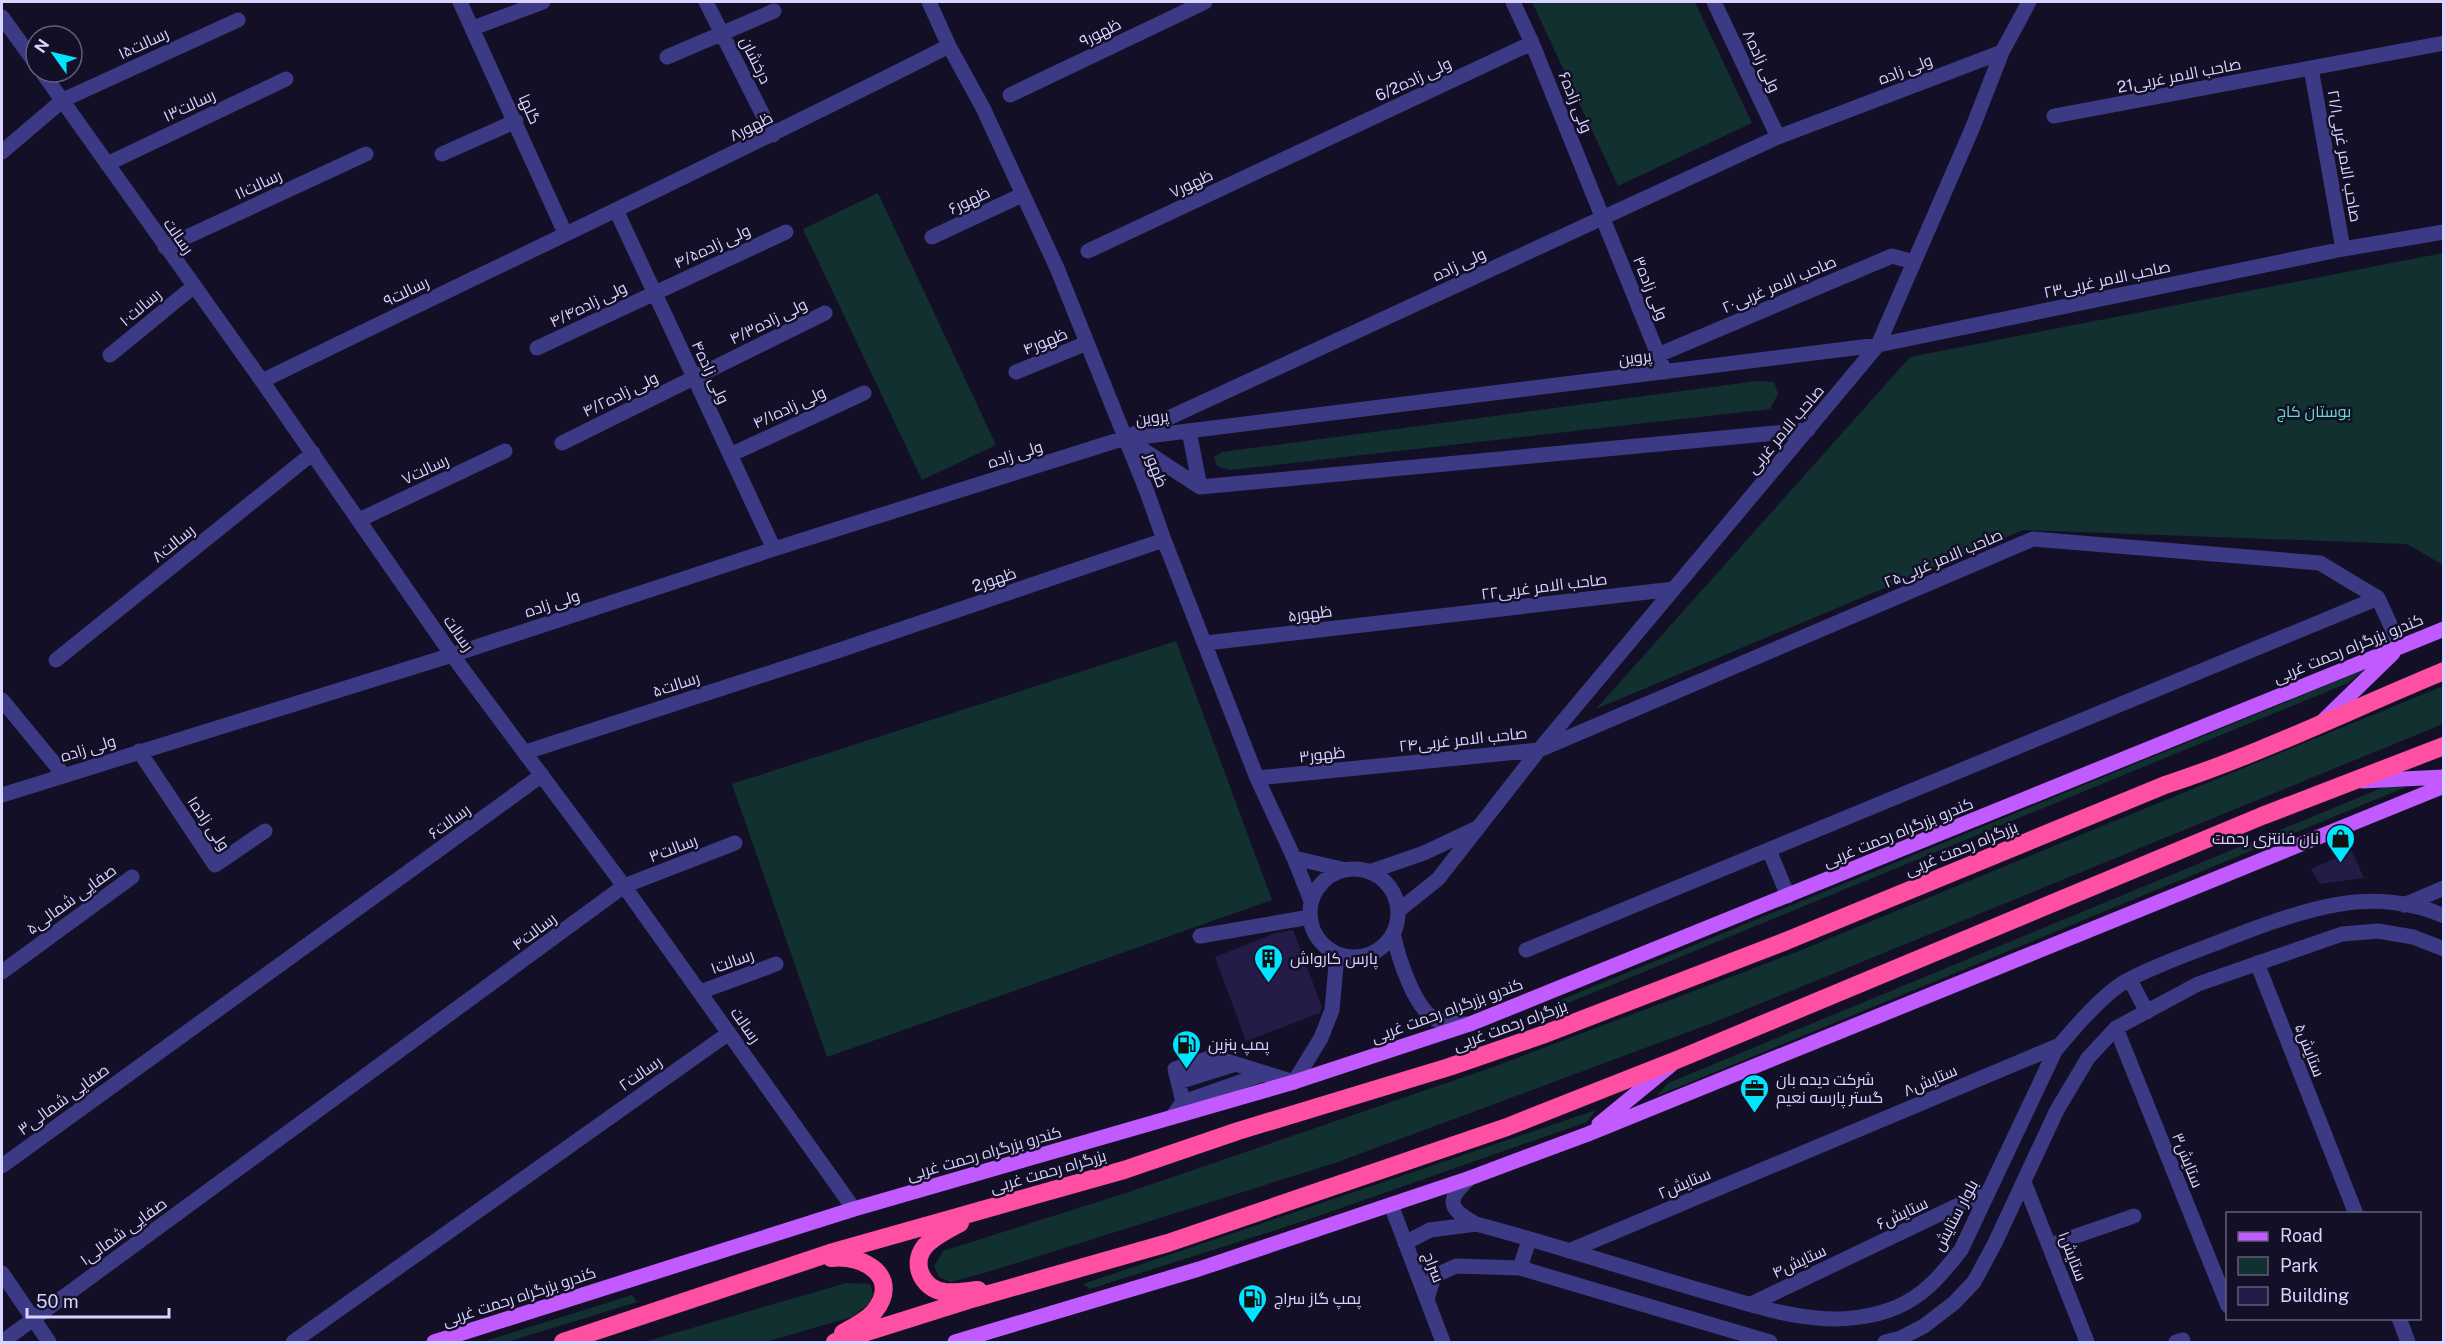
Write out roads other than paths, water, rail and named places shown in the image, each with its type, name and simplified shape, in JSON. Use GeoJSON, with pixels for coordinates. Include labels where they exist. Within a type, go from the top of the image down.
{"type":"FeatureCollection","features":[{"type":"Feature","properties":{"kind":"highway","name":"بزرگراه رحمت غربی"},"geometry":{"type":"LineString","coordinates":[[563,1342],[830,1252],[1124,1170],[1238,1131],[1449,1067],[1542,1035],[1786,941],[2165,784],[2190,777],[2320,724],[2444,671]]}},
{"type":"Feature","properties":{"kind":"highway"},"geometry":{"type":"LineString","coordinates":[[835,1342],[1168,1243],[1479,1137],[1679,1059],[2262,816],[2444,746]]}},
{"type":"Feature","properties":{"kind":"highway"},"geometry":{"type":"LineString","coordinates":[[997,1206],[957,1225],[928,1243],[918,1259],[921,1277],[926,1283],[944,1292],[967,1292],[1025,1284]]}},
{"type":"Feature","properties":{"kind":"highway"},"geometry":{"type":"LineString","coordinates":[[788,1267],[821,1260],[849,1258],[867,1263],[880,1274],[883,1281],[883,1294],[876,1309],[860,1323],[826,1342]]}},
{"type":"Feature","properties":{"kind":"main road","name":"کندرو بزرگراه رحمت غربی"},"geometry":{"type":"LineString","coordinates":[[434,1342],[854,1209],[1294,1082],[1470,1024],[2444,628]]}},
{"type":"Feature","properties":{"kind":"main road"},"geometry":{"type":"LineString","coordinates":[[2320,724],[2400,646]]}},
{"type":"Feature","properties":{"kind":"main road"},"geometry":{"type":"LineString","coordinates":[[2353,781],[2444,777]]}},
{"type":"Feature","properties":{"kind":"main road"},"geometry":{"type":"LineString","coordinates":[[955,1342],[1199,1269],[1470,1178],[1588,1134],[2444,786]]}},
{"type":"Feature","properties":{"kind":"main road"},"geometry":{"type":"LineString","coordinates":[[1588,1134],[1679,1059]]}},
{"type":"Feature","properties":{"kind":"street","name":"گلها"},"geometry":{"type":"LineString","coordinates":[[460,2],[565,233]]}},
{"type":"Feature","properties":{"kind":"street"},"geometry":{"type":"LineString","coordinates":[[473,28],[543,2]]}},
{"type":"Feature","properties":{"kind":"street","name":"درخشان"},"geometry":{"type":"LineString","coordinates":[[706,2],[773,135]]}},
{"type":"Feature","properties":{"kind":"street","name":"ظهور"},"geometry":{"type":"LineString","coordinates":[[929,2],[949,46],[983,108],[1057,268],[1206,643],[1257,778],[1311,901]]}},
{"type":"Feature","properties":{"kind":"street","name":"ظهور۹"},"geometry":{"type":"LineString","coordinates":[[1010,95],[1205,2]]}},
{"type":"Feature","properties":{"kind":"street","name":"ولی زاده۶"},"geometry":{"type":"LineString","coordinates":[[1513,2],[1603,218]]}},
{"type":"Feature","properties":{"kind":"street","name":"ولی زاده۸"},"geometry":{"type":"LineString","coordinates":[[1714,2],[1778,137]]}},
{"type":"Feature","properties":{"kind":"street","name":"صاحب الامر غربی"},"geometry":{"type":"LineString","coordinates":[[1398,911],[1438,879],[1539,750],[1878,345],[2002,52],[2029,2]]}},
{"type":"Feature","properties":{"kind":"street"},"geometry":{"type":"LineString","coordinates":[[667,57],[774,11]]}},
{"type":"Feature","properties":{"kind":"street"},"geometry":{"type":"LineString","coordinates":[[2,17],[24,47]]}},
{"type":"Feature","properties":{"kind":"street","name":"رسالت۱۵"},"geometry":{"type":"LineString","coordinates":[[2,152],[63,100],[238,20]]}},
{"type":"Feature","properties":{"kind":"street","name":"6/2ولی زاده"},"geometry":{"type":"LineString","coordinates":[[1310,147],[1532,43]]}},
{"type":"Feature","properties":{"kind":"street","name":"21صاحب الامر غربی"},"geometry":{"type":"LineString","coordinates":[[2054,116],[2444,43]]}},
{"type":"Feature","properties":{"kind":"street","name":"ظهور۸"},"geometry":{"type":"LineString","coordinates":[[565,233],[773,135],[949,46]]}},
{"type":"Feature","properties":{"kind":"street","name":"ولی زاده"},"geometry":{"type":"LineString","coordinates":[[2,795],[63,774],[452,655],[774,549],[1125,438],[1778,137],[2002,52]]}},
{"type":"Feature","properties":{"kind":"street","name":"صاحب الامر غربی۲۱/۱"},"geometry":{"type":"LineString","coordinates":[[2311,68],[2343,249]]}},
{"type":"Feature","properties":{"kind":"street","name":"رسالت۱۳"},"geometry":{"type":"LineString","coordinates":[[107,164],[286,79]]}},
{"type":"Feature","properties":{"kind":"street","name":"رسالت"},"geometry":{"type":"LineString","coordinates":[[51,84],[313,453],[452,655],[624,886],[854,1209]]}},
{"type":"Feature","properties":{"kind":"street"},"geometry":{"type":"LineString","coordinates":[[442,154],[516,121]]}},
{"type":"Feature","properties":{"kind":"street","name":"ظهور۷"},"geometry":{"type":"LineString","coordinates":[[1088,252],[1310,147]]}},
{"type":"Feature","properties":{"kind":"street","name":"رسالت۱۱"},"geometry":{"type":"LineString","coordinates":[[165,247],[366,154]]}},
{"type":"Feature","properties":{"kind":"street","name":"ظهور۶"},"geometry":{"type":"LineString","coordinates":[[932,237],[1022,195]]}},
{"type":"Feature","properties":{"kind":"street","name":"ولی زاده۴"},"geometry":{"type":"LineString","coordinates":[[616,210],[774,549]]}},
{"type":"Feature","properties":{"kind":"street","name":"ولی زاده۳"},"geometry":{"type":"LineString","coordinates":[[1603,218],[1665,372]]}},
{"type":"Feature","properties":{"kind":"street","name":"ولی زاده۴/۵"},"geometry":{"type":"LineString","coordinates":[[654,292],[786,232]]}},
{"type":"Feature","properties":{"kind":"street","name":"صاحب الامر غربی۲۳"},"geometry":{"type":"LineString","coordinates":[[1878,345],[2343,249],[2444,232]]}},
{"type":"Feature","properties":{"kind":"street","name":"رسالت۹"},"geometry":{"type":"LineString","coordinates":[[262,381],[565,233]]}},
{"type":"Feature","properties":{"kind":"street","name":"صاحب الامر غربی۲۰"},"geometry":{"type":"LineString","coordinates":[[1658,355],[1892,256],[1914,262]]}},
{"type":"Feature","properties":{"kind":"street","name":"رسالت۱۰"},"geometry":{"type":"LineString","coordinates":[[110,355],[193,287]]}},
{"type":"Feature","properties":{"kind":"street","name":"ولی زاده۴/۴"},"geometry":{"type":"LineString","coordinates":[[537,348],[654,292]]}},
{"type":"Feature","properties":{"kind":"street","name":"ولی زاده۴/۳"},"geometry":{"type":"LineString","coordinates":[[694,378],[825,313]]}},
{"type":"Feature","properties":{"kind":"street","name":"ظهور۴"},"geometry":{"type":"LineString","coordinates":[[1016,372],[1087,343]]}},
{"type":"Feature","properties":{"kind":"street","name":"پروین"},"geometry":{"type":"LineString","coordinates":[[1125,438],[1878,345]]}},
{"type":"Feature","properties":{"kind":"street","name":"ولی زاده۴/۲"},"geometry":{"type":"LineString","coordinates":[[562,443],[694,378]]}},
{"type":"Feature","properties":{"kind":"street","name":"ولی زاده۴/۱"},"geometry":{"type":"LineString","coordinates":[[730,454],[864,393]]}},
{"type":"Feature","properties":{"kind":"street"},"geometry":{"type":"LineString","coordinates":[[1190,430],[1200,487],[1808,430]]}},
{"type":"Feature","properties":{"kind":"street","name":"پروین"},"geometry":{"type":"LineString","coordinates":[[1125,438],[1200,487]]}},
{"type":"Feature","properties":{"kind":"street","name":"رسالت۷"},"geometry":{"type":"LineString","coordinates":[[359,520],[505,451]]}},
{"type":"Feature","properties":{"kind":"street","name":"رسالت۸"},"geometry":{"type":"LineString","coordinates":[[57,660],[313,453]]}},
{"type":"Feature","properties":{"kind":"street","name":"صاحب الامر غربی۲۵"},"geometry":{"type":"LineString","coordinates":[[1539,750],[2033,539],[2320,563],[2378,598]]}},
{"type":"Feature","properties":{"kind":"street","name":"2ظهور"},"geometry":{"type":"LineString","coordinates":[[837,651],[1164,540]]}},
{"type":"Feature","properties":{"kind":"street","name":"صاحب الامر غربی٢٢"},"geometry":{"type":"LineString","coordinates":[[1419,618],[1674,589]]}},
{"type":"Feature","properties":{"kind":"street"},"geometry":{"type":"LineString","coordinates":[[1526,950],[2378,598],[2400,646]]}},
{"type":"Feature","properties":{"kind":"street","name":"ظهور۵"},"geometry":{"type":"LineString","coordinates":[[1206,643],[1419,618]]}},
{"type":"Feature","properties":{"kind":"street","name":"رسالت۵"},"geometry":{"type":"LineString","coordinates":[[526,752],[837,651]]}},
{"type":"Feature","properties":{"kind":"street"},"geometry":{"type":"LineString","coordinates":[[2,700],[63,774]]}},
{"type":"Feature","properties":{"kind":"street","name":"صاحب الامر غربی۲۴"},"geometry":{"type":"LineString","coordinates":[[1390,765],[1539,750]]}},
{"type":"Feature","properties":{"kind":"street","name":"ولی زاده۱"},"geometry":{"type":"LineString","coordinates":[[139,751],[215,865],[265,831]]}},
{"type":"Feature","properties":{"kind":"street","name":"ظهور۳"},"geometry":{"type":"LineString","coordinates":[[1257,778],[1390,765]]}},
{"type":"Feature","properties":{"kind":"street","name":"رسالت۶"},"geometry":{"type":"LineString","coordinates":[[147,1061],[542,775]]}},
{"type":"Feature","properties":{"kind":"street"},"geometry":{"type":"LineString","coordinates":[[1369,872],[1424,853],[1480,826]]}},
{"type":"Feature","properties":{"kind":"street","name":"رسالت۳"},"geometry":{"type":"LineString","coordinates":[[624,886],[735,843]]}},
{"type":"Feature","properties":{"kind":"street"},"geometry":{"type":"LineString","coordinates":[[1769,850],[1788,896]]}},
{"type":"Feature","properties":{"kind":"street"},"geometry":{"type":"LineString","coordinates":[[1294,858],[1346,870],[1369,872],[1389,887],[1398,911],[1393,933],[1383,946],[1369,955],[1352,957],[1337,954],[1323,945],[1314,932],[1310,917],[1311,901],[1319,887],[1331,876],[1346,870]]}},
{"type":"Feature","properties":{"kind":"street","name":"صفایی شمالی۵"},"geometry":{"type":"LineString","coordinates":[[2,972],[132,877]]}},
{"type":"Feature","properties":{"kind":"street","name":"رسالت۴"},"geometry":{"type":"LineString","coordinates":[[234,1171],[624,886]]}},
{"type":"Feature","properties":{"kind":"street"},"geometry":{"type":"LineString","coordinates":[[2404,905],[2444,888]]}},
{"type":"Feature","properties":{"kind":"street","name":"بلوار ستایش"},"geometry":{"type":"LineString","coordinates":[[1405,1243],[1430,1230],[1476,1224],[1751,1304],[1818,1318],[1868,1315],[1896,1308],[1921,1295],[1961,1250],[2060,1045],[2098,1004],[2130,980],[2178,958],[2294,916],[2342,903],[2375,902],[2404,905],[2444,916]]}},
{"type":"Feature","properties":{"kind":"street"},"geometry":{"type":"LineString","coordinates":[[1200,936],[1310,917]]}},
{"type":"Feature","properties":{"kind":"street"},"geometry":{"type":"LineString","coordinates":[[1885,1342],[1901,1338],[1924,1326],[1954,1303],[1974,1282],[1995,1243],[2057,1110],[2088,1058],[2116,1028],[2198,984],[2342,934],[2378,931],[2412,937],[2444,949]]}},
{"type":"Feature","properties":{"kind":"street"},"geometry":{"type":"LineString","coordinates":[[1393,933],[1400,964],[1418,1001],[1436,1020],[1470,1024]]}},
{"type":"Feature","properties":{"kind":"street"},"geometry":{"type":"LineString","coordinates":[[1184,1102],[1175,1069],[1213,1057],[1294,1082],[1321,1038],[1332,1010],[1337,954]]}},
{"type":"Feature","properties":{"kind":"street","name":"ستایش۵"},"geometry":{"type":"LineString","coordinates":[[2258,963],[2355,1212]]}},
{"type":"Feature","properties":{"kind":"street","name":"رسالت۱"},"geometry":{"type":"LineString","coordinates":[[700,992],[776,964]]}},
{"type":"Feature","properties":{"kind":"street"},"geometry":{"type":"LineString","coordinates":[[2130,980],[2147,1012]]}},
{"type":"Feature","properties":{"kind":"street","name":"ستایش۳"},"geometry":{"type":"LineString","coordinates":[[2116,1028],[2226,1301]]}},
{"type":"Feature","properties":{"kind":"street","name":"رسالت۲"},"geometry":{"type":"LineString","coordinates":[[293,1342],[729,1033]]}},
{"type":"Feature","properties":{"kind":"street","name":"ستایش۸"},"geometry":{"type":"LineString","coordinates":[[1813,1148],[2060,1045]]}},
{"type":"Feature","properties":{"kind":"street","name":"صفایی شمالی۳"},"geometry":{"type":"LineString","coordinates":[[2,1166],[147,1061]]}},
{"type":"Feature","properties":{"kind":"street"},"geometry":{"type":"LineString","coordinates":[[1172,1117],[1184,1102],[1266,1073]]}},
{"type":"Feature","properties":{"kind":"street","name":"ستایش۲"},"geometry":{"type":"LineString","coordinates":[[1569,1251],[1813,1148]]}},
{"type":"Feature","properties":{"kind":"street","name":"صفایی شمالی۱"},"geometry":{"type":"LineString","coordinates":[[2,1342],[234,1171]]}},
{"type":"Feature","properties":{"kind":"street"},"geometry":{"type":"LineString","coordinates":[[1470,1178],[1456,1191],[1453,1197],[1454,1206],[1461,1216],[1476,1224]]}},
{"type":"Feature","properties":{"kind":"street","name":"ستایش۱"},"geometry":{"type":"LineString","coordinates":[[2024,1182],[2087,1342]]}},
{"type":"Feature","properties":{"kind":"street","name":"ستایش۶"},"geometry":{"type":"LineString","coordinates":[[1863,1251],[1988,1191]]}},
{"type":"Feature","properties":{"kind":"street","name":"سراج"},"geometry":{"type":"LineString","coordinates":[[1391,1205],[1443,1342]]}},
{"type":"Feature","properties":{"kind":"street"},"geometry":{"type":"LineString","coordinates":[[2050,1245],[2134,1216]]}},
{"type":"Feature","properties":{"kind":"street"},"geometry":{"type":"LineString","coordinates":[[1520,1268],[1529,1239]]}},
{"type":"Feature","properties":{"kind":"street","name":"ستایش۴"},"geometry":{"type":"LineString","coordinates":[[1751,1304],[1863,1251]]}},
{"type":"Feature","properties":{"kind":"street"},"geometry":{"type":"LineString","coordinates":[[1427,1299],[1434,1276],[1456,1266],[1520,1268],[1770,1342]]}},
{"type":"Feature","properties":{"kind":"street"},"geometry":{"type":"LineString","coordinates":[[2,1273],[49,1342]]}},
{"type":"Feature","properties":{"kind":"street"},"geometry":{"type":"LineString","coordinates":[[2399,1320],[2408,1342]]}},
{"type":"Feature","properties":{"kind":"place","name":"نان فانتزی رحمت"},"geometry":{"type":"Point","coordinates":[2340,864]}},
{"type":"Feature","properties":{"kind":"place","name":"پارس کارواش"},"geometry":{"type":"Point","coordinates":[1269,984]}},
{"type":"Feature","properties":{"kind":"place","name":"پمپ بنزین"},"geometry":{"type":"Point","coordinates":[1187,1070]}},
{"type":"Feature","properties":{"kind":"place","name":"شرکت دیده بان گستر پارسه نعیم"},"geometry":{"type":"Point","coordinates":[1755,1114]}},
{"type":"Feature","properties":{"kind":"place","name":"پمپ گاز سراج"},"geometry":{"type":"Point","coordinates":[1253,1324]}},
{"type":"Feature","properties":{"kind":"park label","name":"بوستان کاج"},"geometry":{"type":"Point","coordinates":[2314,411]}}]}
